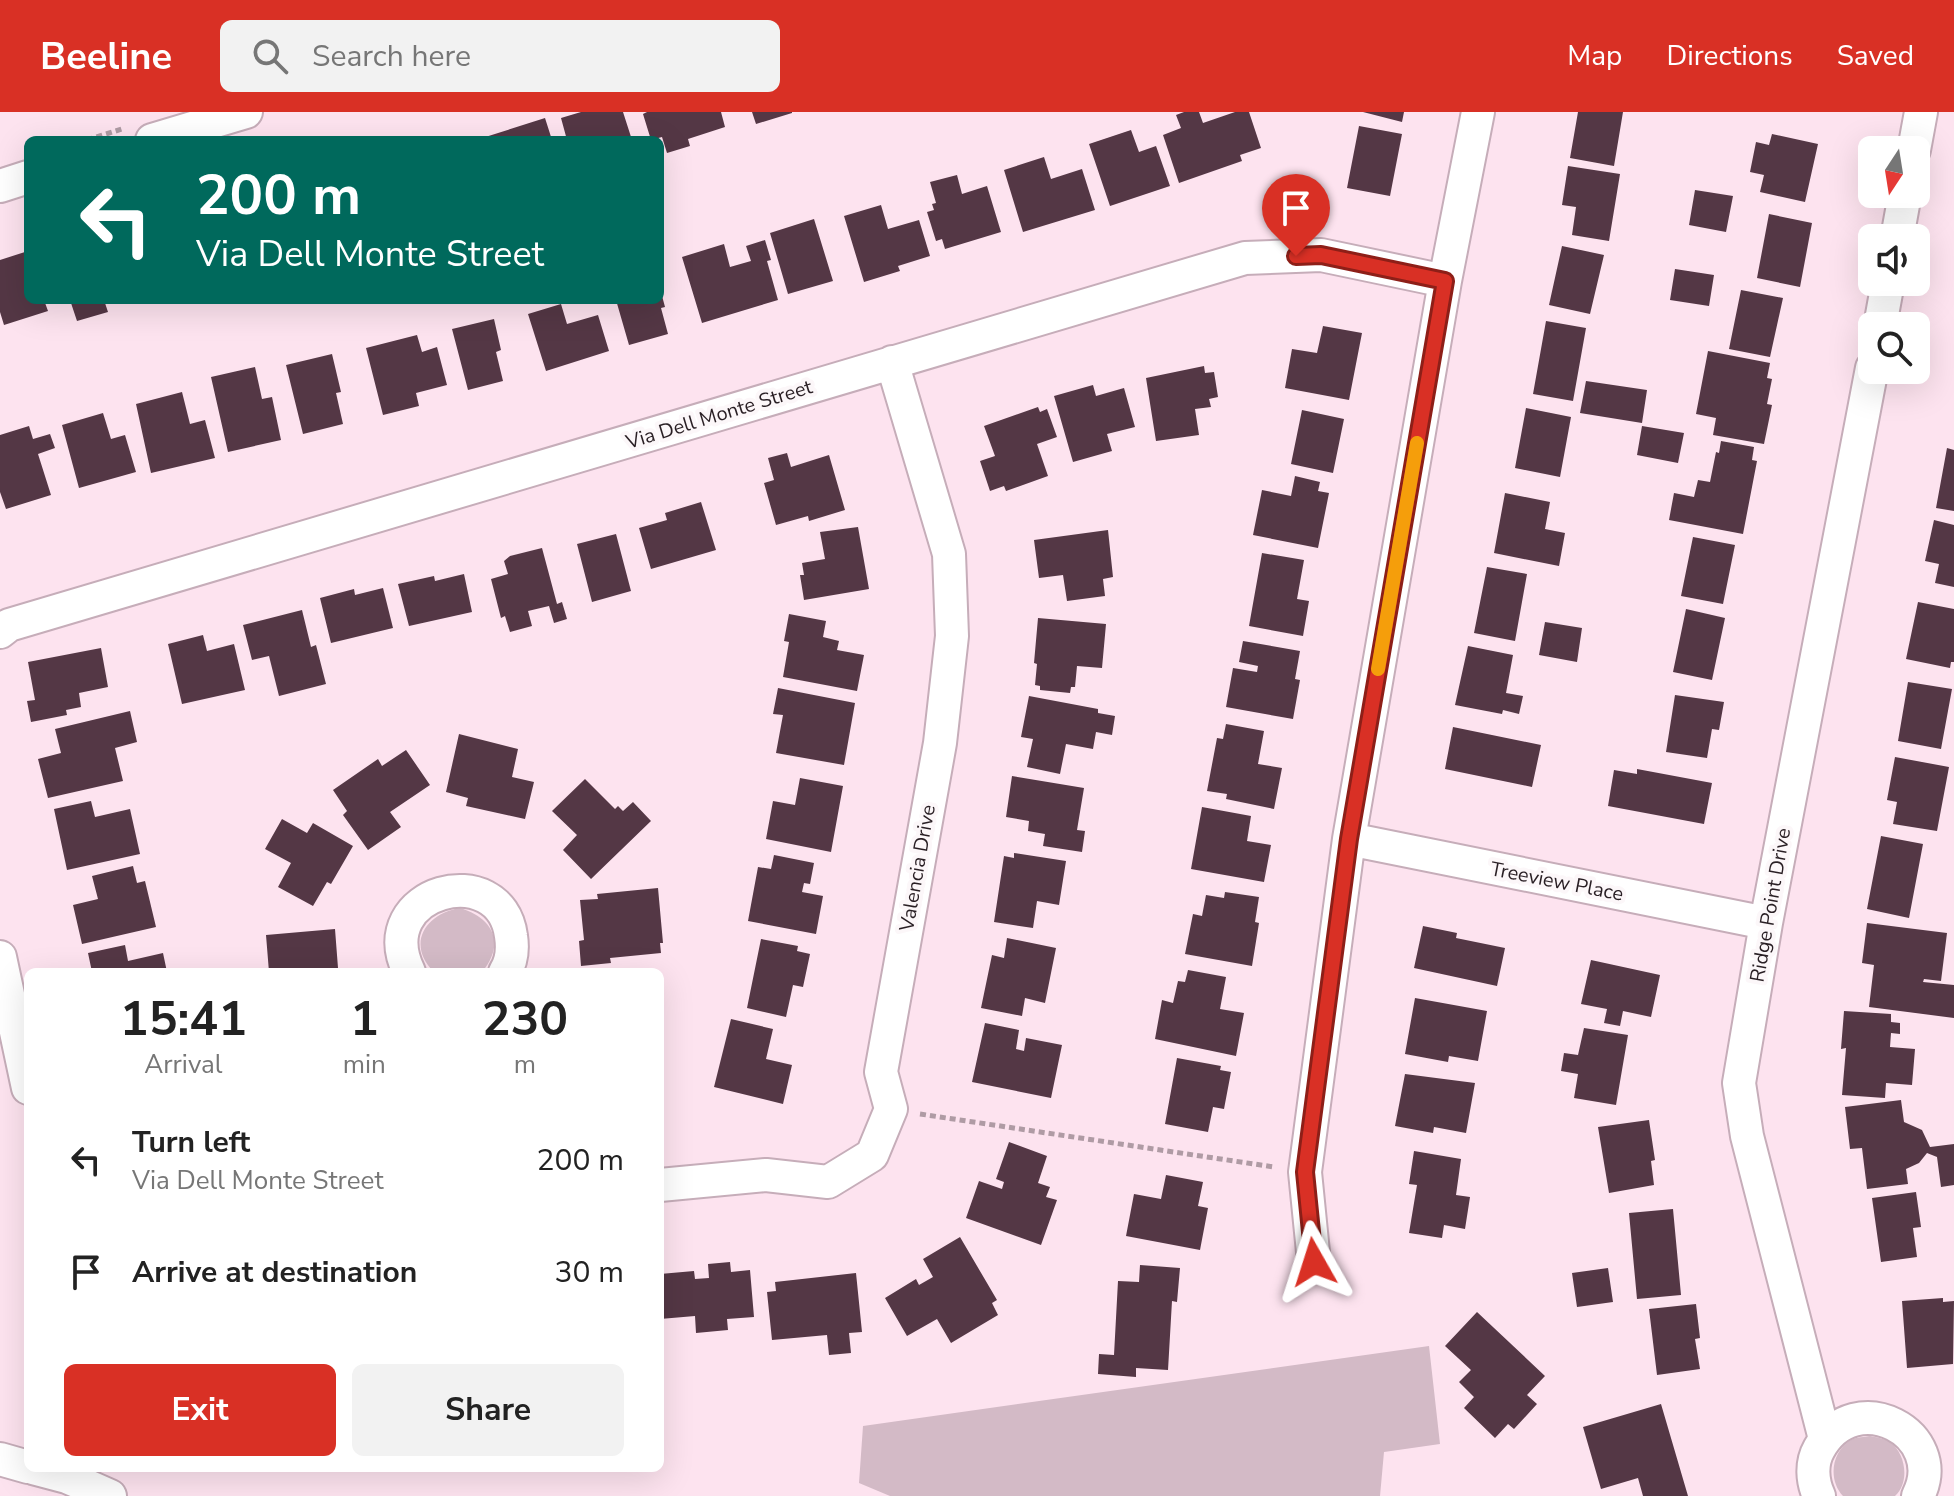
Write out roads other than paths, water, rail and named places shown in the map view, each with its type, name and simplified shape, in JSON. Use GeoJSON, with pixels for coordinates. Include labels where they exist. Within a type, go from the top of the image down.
{"type":"FeatureCollection","features":[{"type":"Feature","properties":{"kind":"street"},"geometry":{"type":"LineString","coordinates":[[165,136],[246,112]]}},
{"type":"Feature","properties":{"kind":"street"},"geometry":{"type":"LineString","coordinates":[[1314,1262],[1305,1172],[1349,839],[1445,281],[1478,112]]}},
{"type":"Feature","properties":{"kind":"street"},"geometry":{"type":"LineString","coordinates":[[1917,136],[1921,112]]}},
{"type":"Feature","properties":{"kind":"street"},"geometry":{"type":"LineString","coordinates":[[0,186],[24,178]]}},
{"type":"Feature","properties":{"kind":"street","name":"Via Dell Monte Street"},"geometry":{"type":"LineString","coordinates":[[0,632],[9,625],[1245,258],[1321,255],[1445,281]]}},
{"type":"Feature","properties":{"kind":"street","name":"Valencia Drive"},"geometry":{"type":"LineString","coordinates":[[664,1185],[766,1175],[828,1182],[872,1155],[891,1109],[881,1072],[940,743],[952,636],[949,554],[892,362]]}},
{"type":"Feature","properties":{"kind":"street","name":"Ridge Point Drive"},"geometry":{"type":"LineString","coordinates":[[1825,1439],[1740,1100],[1741,1067],[1869,384]]}},
{"type":"Feature","properties":{"kind":"street","name":"Treeview Place"},"geometry":{"type":"LineString","coordinates":[[1349,839],[1766,923]]}},
{"type":"Feature","properties":{"kind":"street"},"geometry":{"type":"LineString","coordinates":[[407,968],[401,941],[406,923],[432,895],[450,890],[470,891],[487,898],[502,911],[510,929],[513,948],[506,968]]}},
{"type":"Feature","properties":{"kind":"street"},"geometry":{"type":"LineString","coordinates":[[0,957],[24,1069]]}},
{"type":"Feature","properties":{"kind":"street"},"geometry":{"type":"LineString","coordinates":[[1819,1496],[1813,1474],[1815,1455],[1825,1439],[1839,1425],[1857,1418],[1876,1417],[1894,1423],[1910,1435],[1920,1451],[1924,1470],[1918,1496]]}},
{"type":"Feature","properties":{"kind":"street"},"geometry":{"type":"LineString","coordinates":[[0,1459],[24,1465]]}},
{"type":"Feature","properties":{"kind":"street"},"geometry":{"type":"LineString","coordinates":[[68,1473],[110,1496]]}}]}
